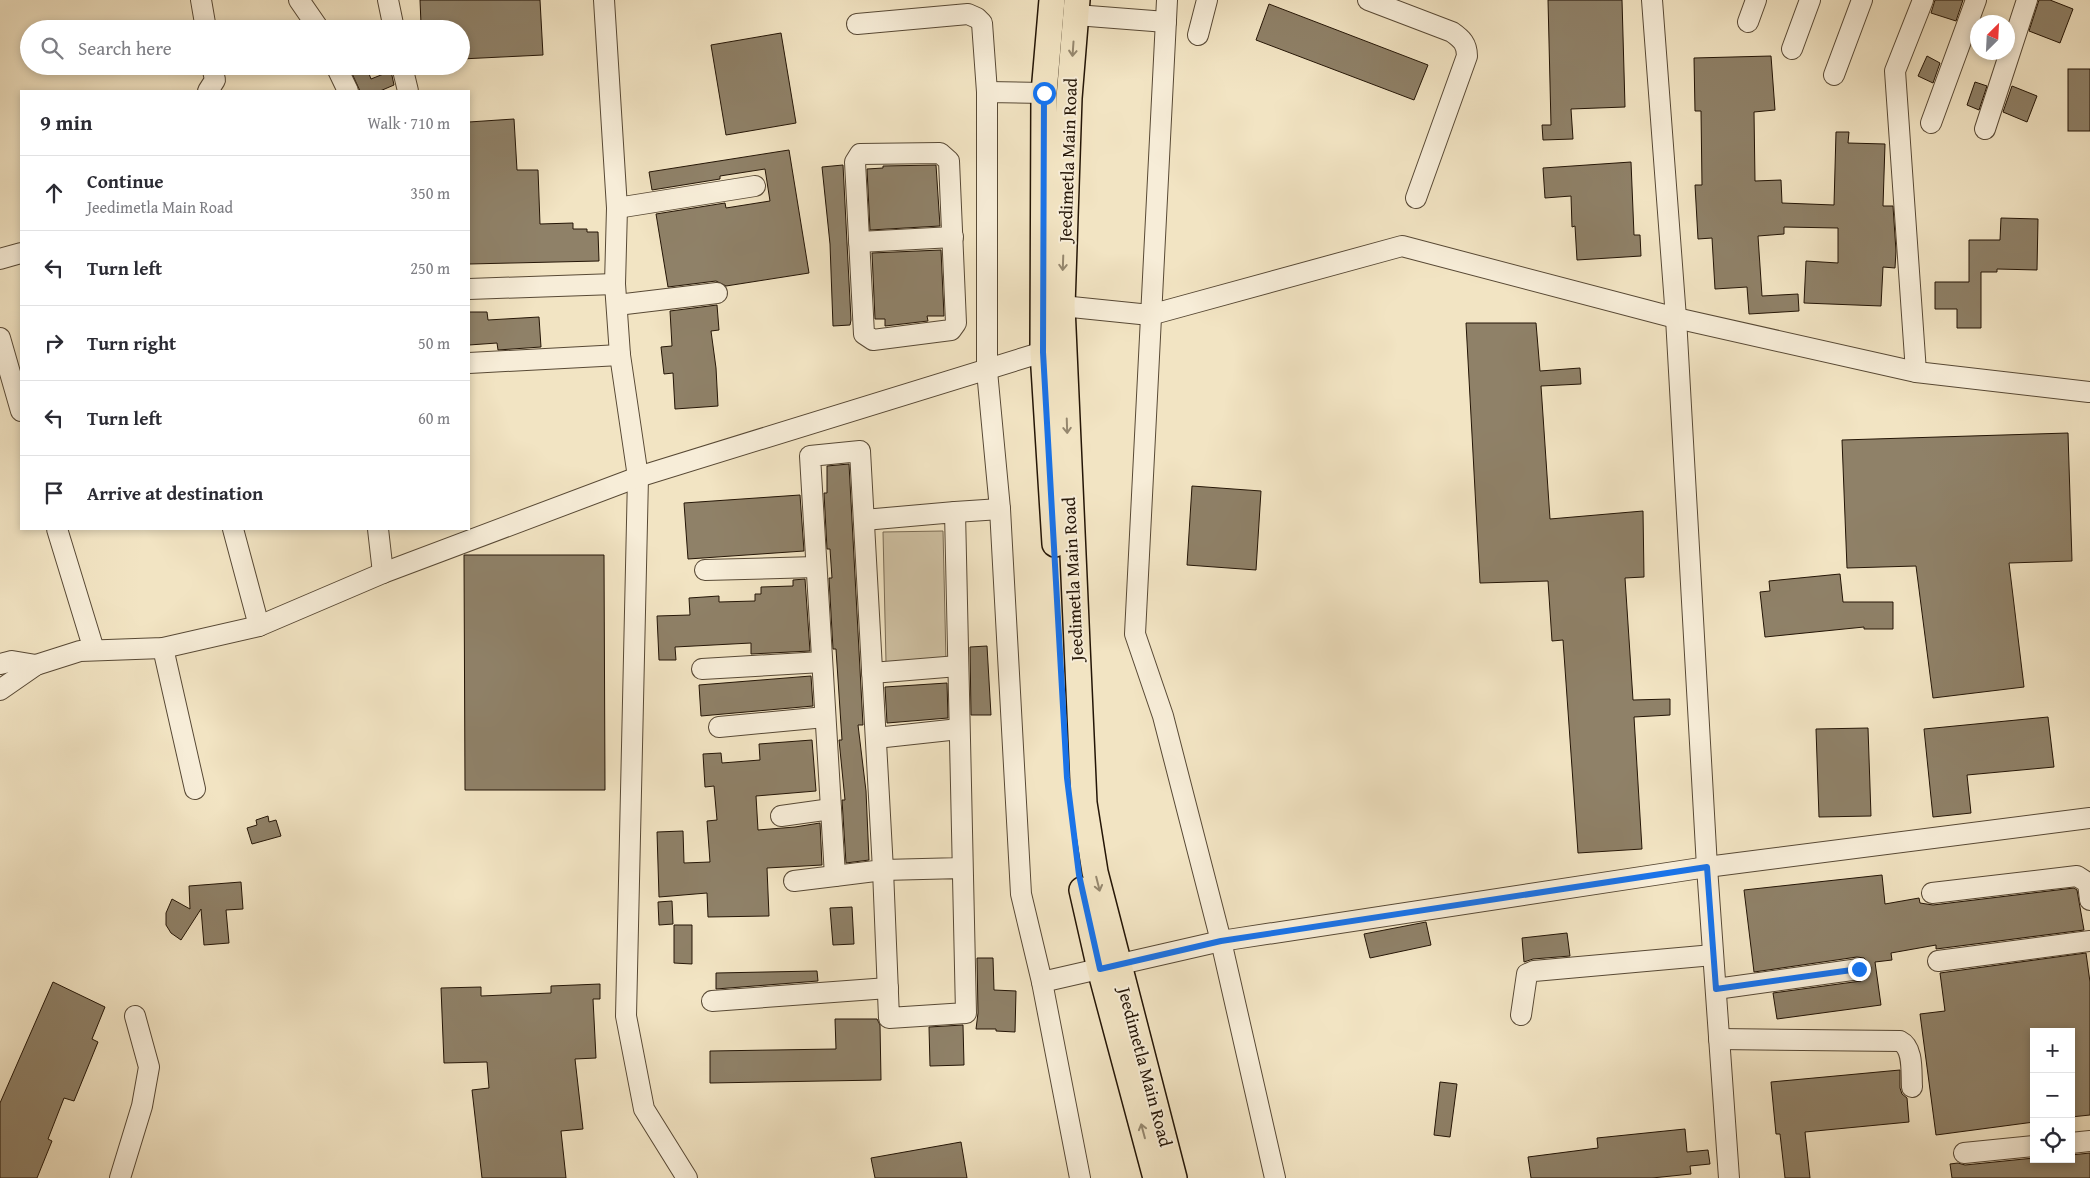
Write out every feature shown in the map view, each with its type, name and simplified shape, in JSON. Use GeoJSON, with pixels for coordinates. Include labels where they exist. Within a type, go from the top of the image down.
{"type":"FeatureCollection","features":[{"type":"Feature","properties":{"kind":"main road","name":"Jeedimetla Main Road"},"geometry":{"type":"LineString","coordinates":[[1052,0],[1044,93],[1043,352],[1070,814],[1079,875],[1174,1178]]}},
{"type":"Feature","properties":{"kind":"main road","name":"Jeedimetla Main Road"},"geometry":{"type":"LineString","coordinates":[[1076,8],[1069,98],[1062,306],[1084,803],[1109,967],[1156,1178]]}},
{"type":"Feature","properties":{"kind":"street"},"geometry":{"type":"LineString","coordinates":[[201,0],[204,20]]}},
{"type":"Feature","properties":{"kind":"street"},"geometry":{"type":"LineString","coordinates":[[300,0],[313,20]]}},
{"type":"Feature","properties":{"kind":"street"},"geometry":{"type":"LineString","coordinates":[[388,0],[392,20]]}},
{"type":"Feature","properties":{"kind":"street"},"geometry":{"type":"LineString","coordinates":[[604,0],[617,208],[615,284],[620,355],[638,477],[626,1016],[644,1109],[687,1178]]}},
{"type":"Feature","properties":{"kind":"street"},"geometry":{"type":"LineString","coordinates":[[1167,0],[1135,634],[1163,716],[1221,941],[1275,1178]]}},
{"type":"Feature","properties":{"kind":"street"},"geometry":{"type":"LineString","coordinates":[[1198,35],[1207,0]]}},
{"type":"Feature","properties":{"kind":"street"},"geometry":{"type":"LineString","coordinates":[[1368,0],[1452,32],[1467,47],[1467,56],[1416,198]]}},
{"type":"Feature","properties":{"kind":"street"},"geometry":{"type":"LineString","coordinates":[[1652,0],[1676,318],[1707,867],[1729,1178]]}},
{"type":"Feature","properties":{"kind":"street"},"geometry":{"type":"LineString","coordinates":[[1748,22],[1756,0]]}},
{"type":"Feature","properties":{"kind":"street"},"geometry":{"type":"LineString","coordinates":[[1792,49],[1810,0]]}},
{"type":"Feature","properties":{"kind":"street"},"geometry":{"type":"LineString","coordinates":[[1834,75],[1862,0]]}},
{"type":"Feature","properties":{"kind":"street"},"geometry":{"type":"LineString","coordinates":[[1916,372],[1895,71],[1922,0]]}},
{"type":"Feature","properties":{"kind":"street"},"geometry":{"type":"LineString","coordinates":[[1931,123],[1976,0]]}},
{"type":"Feature","properties":{"kind":"street"},"geometry":{"type":"LineString","coordinates":[[1985,129],[2014,45],[2027,0]]}},
{"type":"Feature","properties":{"kind":"street"},"geometry":{"type":"LineString","coordinates":[[1076,8],[1166,22]]}},
{"type":"Feature","properties":{"kind":"street"},"geometry":{"type":"LineString","coordinates":[[856,24],[968,14],[977,18],[982,23],[987,92],[987,371],[1000,509],[1021,894],[1042,982],[1080,1178]]}},
{"type":"Feature","properties":{"kind":"street"},"geometry":{"type":"LineString","coordinates":[[209,90],[215,80],[214,75]]}},
{"type":"Feature","properties":{"kind":"street"},"geometry":{"type":"LineString","coordinates":[[340,75],[348,90]]}},
{"type":"Feature","properties":{"kind":"street"},"geometry":{"type":"LineString","coordinates":[[404,75],[408,90]]}},
{"type":"Feature","properties":{"kind":"street"},"geometry":{"type":"LineString","coordinates":[[987,92],[1044,93]]}},
{"type":"Feature","properties":{"kind":"street"},"geometry":{"type":"LineString","coordinates":[[940,153],[945,156],[949,161],[954,237],[956,323],[951,330],[873,340],[866,337],[864,334],[855,162],[860,154],[940,153]]}},
{"type":"Feature","properties":{"kind":"street"},"geometry":{"type":"LineString","coordinates":[[617,208],[755,186]]}},
{"type":"Feature","properties":{"kind":"street"},"geometry":{"type":"LineString","coordinates":[[859,242],[954,237]]}},
{"type":"Feature","properties":{"kind":"street"},"geometry":{"type":"LineString","coordinates":[[1062,306],[1150,315],[1402,246],[1676,318],[1916,372],[2090,392]]}},
{"type":"Feature","properties":{"kind":"street"},"geometry":{"type":"LineString","coordinates":[[0,259],[20,253]]}},
{"type":"Feature","properties":{"kind":"street"},"geometry":{"type":"LineString","coordinates":[[470,288],[615,284]]}},
{"type":"Feature","properties":{"kind":"street"},"geometry":{"type":"LineString","coordinates":[[956,295],[986,291]]}},
{"type":"Feature","properties":{"kind":"street"},"geometry":{"type":"LineString","coordinates":[[617,305],[717,293]]}},
{"type":"Feature","properties":{"kind":"street"},"geometry":{"type":"LineString","coordinates":[[0,338],[20,408]]}},
{"type":"Feature","properties":{"kind":"street"},"geometry":{"type":"LineString","coordinates":[[0,690],[36,665],[80,651],[163,648],[259,626],[383,573],[638,477],[987,371],[1043,352]]}},
{"type":"Feature","properties":{"kind":"street"},"geometry":{"type":"LineString","coordinates":[[470,363],[620,355]]}},
{"type":"Feature","properties":{"kind":"street"},"geometry":{"type":"LineString","coordinates":[[835,876],[810,456],[860,451],[883,870],[889,1018],[966,1013],[954,512]]}},
{"type":"Feature","properties":{"kind":"street"},"geometry":{"type":"LineString","coordinates":[[864,520],[1000,509]]}},
{"type":"Feature","properties":{"kind":"street"},"geometry":{"type":"LineString","coordinates":[[57,530],[94,650]]}},
{"type":"Feature","properties":{"kind":"street"},"geometry":{"type":"LineString","coordinates":[[233,530],[259,626]]}},
{"type":"Feature","properties":{"kind":"street"},"geometry":{"type":"LineString","coordinates":[[378,530],[383,573]]}},
{"type":"Feature","properties":{"kind":"street"},"geometry":{"type":"LineString","coordinates":[[706,570],[816,567]]}},
{"type":"Feature","properties":{"kind":"street"},"geometry":{"type":"LineString","coordinates":[[163,648],[195,789]]}},
{"type":"Feature","properties":{"kind":"street"},"geometry":{"type":"LineString","coordinates":[[0,664],[12,661],[36,665]]}},
{"type":"Feature","properties":{"kind":"street"},"geometry":{"type":"LineString","coordinates":[[702,669],[822,662]]}},
{"type":"Feature","properties":{"kind":"street"},"geometry":{"type":"LineString","coordinates":[[872,673],[958,666]]}},
{"type":"Feature","properties":{"kind":"street"},"geometry":{"type":"LineString","coordinates":[[719,726],[825,717]]}},
{"type":"Feature","properties":{"kind":"street"},"geometry":{"type":"LineString","coordinates":[[876,738],[959,729]]}},
{"type":"Feature","properties":{"kind":"street"},"geometry":{"type":"LineString","coordinates":[[781,816],[831,809]]}},
{"type":"Feature","properties":{"kind":"street"},"geometry":{"type":"LineString","coordinates":[[1042,982],[1221,941],[1707,867],[2090,818]]}},
{"type":"Feature","properties":{"kind":"street"},"geometry":{"type":"LineString","coordinates":[[794,881],[883,870],[962,868]]}},
{"type":"Feature","properties":{"kind":"street"},"geometry":{"type":"LineString","coordinates":[[1932,893],[2077,876],[2088,883],[2090,900]]}},
{"type":"Feature","properties":{"kind":"street"},"geometry":{"type":"LineString","coordinates":[[1938,961],[2090,941]]}},
{"type":"Feature","properties":{"kind":"street"},"geometry":{"type":"LineString","coordinates":[[1521,1015],[1527,974],[1534,971],[1713,955]]}},
{"type":"Feature","properties":{"kind":"street"},"geometry":{"type":"LineString","coordinates":[[1716,989],[1859,969]]}},
{"type":"Feature","properties":{"kind":"street"},"geometry":{"type":"LineString","coordinates":[[712,1001],[888,988]]}},
{"type":"Feature","properties":{"kind":"street"},"geometry":{"type":"LineString","coordinates":[[120,1178],[142,1106],[148,1067],[135,1016]]}},
{"type":"Feature","properties":{"kind":"street"},"geometry":{"type":"LineString","coordinates":[[1719,1039],[1900,1041],[1905,1043],[1909,1050],[1912,1087]]}},
{"type":"Feature","properties":{"kind":"street"},"geometry":{"type":"LineString","coordinates":[[2075,1143],[2090,1141]]}},
{"type":"Feature","properties":{"kind":"street"},"geometry":{"type":"LineString","coordinates":[[1964,1153],[2030,1146]]}},
{"type":"Feature","properties":{"kind":"shaded area"},"geometry":{"type":"Polygon","coordinates":[[[943,531],[946,661],[886,662],[883,532],[943,531]]]}},
{"type":"Feature","properties":{"kind":"building"},"geometry":{"type":"Polygon","coordinates":[[[420,0],[540,0],[543,55],[470,59],[470,20],[421,20],[420,0]]]}},
{"type":"Feature","properties":{"kind":"building"},"geometry":{"type":"Polygon","coordinates":[[[1548,0],[1622,0],[1625,107],[1571,109],[1573,139],[1543,140],[1542,125],[1551,125],[1548,0]]]}},
{"type":"Feature","properties":{"kind":"building"},"geometry":{"type":"Polygon","coordinates":[[[1935,0],[1963,0],[1956,21],[1931,13],[1935,0]]]}},
{"type":"Feature","properties":{"kind":"building"},"geometry":{"type":"Polygon","coordinates":[[[2039,0],[2050,0],[2073,9],[2060,43],[2029,31],[2039,0]]]}},
{"type":"Feature","properties":{"kind":"building"},"geometry":{"type":"Polygon","coordinates":[[[1269,4],[1428,65],[1414,100],[1256,40],[1269,4]]]}},
{"type":"Feature","properties":{"kind":"building"},"geometry":{"type":"Polygon","coordinates":[[[781,33],[796,123],[726,135],[711,45],[781,33]]]}},
{"type":"Feature","properties":{"kind":"building"},"geometry":{"type":"Polygon","coordinates":[[[1771,56],[1775,110],[1754,112],[1755,181],[1781,180],[1782,203],[1834,205],[1836,132],[1849,132],[1848,143],[1885,144],[1883,206],[1893,206],[1896,251],[1895,268],[1883,267],[1881,306],[1804,303],[1806,261],[1838,263],[1838,228],[1784,227],[1784,234],[1758,236],[1762,296],[1798,294],[1799,311],[1749,314],[1747,287],[1715,289],[1712,238],[1698,239],[1695,185],[1702,185],[1701,111],[1695,111],[1694,58],[1771,56]]]}},
{"type":"Feature","properties":{"kind":"building"},"geometry":{"type":"Polygon","coordinates":[[[1927,56],[1940,63],[1933,83],[1918,76],[1927,56]]]}},
{"type":"Feature","properties":{"kind":"building"},"geometry":{"type":"Polygon","coordinates":[[[2068,69],[2090,69],[2090,131],[2068,131],[2068,69]]]}},
{"type":"Feature","properties":{"kind":"building"},"geometry":{"type":"Polygon","coordinates":[[[353,75],[369,75],[371,79],[381,75],[392,75],[394,85],[382,90],[360,90],[353,75]]]}},
{"type":"Feature","properties":{"kind":"building"},"geometry":{"type":"Polygon","coordinates":[[[1975,82],[1987,86],[1979,110],[1967,105],[1975,82]]]}},
{"type":"Feature","properties":{"kind":"building"},"geometry":{"type":"Polygon","coordinates":[[[2012,86],[2037,96],[2027,122],[2003,112],[2012,86]]]}},
{"type":"Feature","properties":{"kind":"building"},"geometry":{"type":"Polygon","coordinates":[[[514,119],[517,170],[538,170],[540,224],[573,223],[573,229],[587,229],[587,232],[598,232],[599,261],[470,264],[470,122],[514,119]]]}},
{"type":"Feature","properties":{"kind":"building"},"geometry":{"type":"Polygon","coordinates":[[[789,150],[809,273],[726,286],[716,281],[668,287],[656,214],[725,203],[726,208],[770,201],[765,169],[720,176],[720,179],[652,190],[649,172],[789,150]]]}},
{"type":"Feature","properties":{"kind":"building"},"geometry":{"type":"Polygon","coordinates":[[[1631,162],[1634,235],[1640,235],[1641,256],[1577,260],[1575,226],[1572,227],[1571,196],[1545,198],[1543,168],[1631,162]]]}},
{"type":"Feature","properties":{"kind":"building"},"geometry":{"type":"Polygon","coordinates":[[[843,165],[851,320],[850,325],[833,326],[830,244],[822,167],[843,165]]]}},
{"type":"Feature","properties":{"kind":"building"},"geometry":{"type":"Polygon","coordinates":[[[936,165],[940,226],[870,230],[867,169],[883,168],[883,166],[936,165]]]}},
{"type":"Feature","properties":{"kind":"building"},"geometry":{"type":"Polygon","coordinates":[[[2001,218],[2038,219],[2037,270],[1997,269],[1997,272],[1981,272],[1981,328],[1957,328],[1957,309],[1935,309],[1935,282],[1969,282],[1969,240],[2000,240],[2001,218]]]}},
{"type":"Feature","properties":{"kind":"building"},"geometry":{"type":"Polygon","coordinates":[[[941,250],[944,316],[927,316],[928,321],[885,326],[885,319],[875,319],[872,253],[941,250]]]}},
{"type":"Feature","properties":{"kind":"building"},"geometry":{"type":"Polygon","coordinates":[[[717,305],[719,330],[711,331],[716,368],[718,406],[675,409],[673,373],[664,374],[661,347],[672,346],[670,311],[717,305]]]}},
{"type":"Feature","properties":{"kind":"building"},"geometry":{"type":"Polygon","coordinates":[[[470,312],[487,312],[488,320],[539,317],[541,347],[498,350],[497,343],[470,345],[470,312]]]}},
{"type":"Feature","properties":{"kind":"building"},"geometry":{"type":"Polygon","coordinates":[[[1466,323],[1536,323],[1540,371],[1580,368],[1581,384],[1541,386],[1550,519],[1643,511],[1644,577],[1625,578],[1633,700],[1670,699],[1670,715],[1634,717],[1642,849],[1578,853],[1563,640],[1552,641],[1548,581],[1480,583],[1466,323]]]}},
{"type":"Feature","properties":{"kind":"building"},"geometry":{"type":"Polygon","coordinates":[[[2068,433],[2072,561],[2009,563],[2024,687],[1933,698],[1916,566],[1847,568],[1842,440],[2068,433]]]}},
{"type":"Feature","properties":{"kind":"building"},"geometry":{"type":"Polygon","coordinates":[[[849,464],[863,725],[858,725],[866,791],[869,860],[846,863],[842,800],[845,800],[839,740],[842,740],[836,649],[833,649],[829,578],[832,578],[830,549],[827,549],[824,493],[827,493],[827,466],[849,464]]]}},
{"type":"Feature","properties":{"kind":"building"},"geometry":{"type":"Polygon","coordinates":[[[1192,486],[1261,491],[1256,570],[1187,565],[1192,486]]]}},
{"type":"Feature","properties":{"kind":"building"},"geometry":{"type":"Polygon","coordinates":[[[800,495],[804,551],[688,559],[684,503],[800,495]]]}},
{"type":"Feature","properties":{"kind":"building"},"geometry":{"type":"Polygon","coordinates":[[[464,555],[604,555],[605,790],[465,790],[464,555]]]}},
{"type":"Feature","properties":{"kind":"building"},"geometry":{"type":"Polygon","coordinates":[[[1840,574],[1843,602],[1893,602],[1893,629],[1864,629],[1864,627],[1765,637],[1760,592],[1770,591],[1769,581],[1840,574]]]}},
{"type":"Feature","properties":{"kind":"building"},"geometry":{"type":"Polygon","coordinates":[[[805,579],[810,651],[751,654],[751,643],[675,647],[676,660],[659,660],[657,616],[690,615],[689,598],[719,596],[719,602],[755,601],[755,594],[761,594],[761,587],[793,586],[793,580],[805,579]]]}},
{"type":"Feature","properties":{"kind":"building"},"geometry":{"type":"Polygon","coordinates":[[[987,646],[991,715],[971,715],[970,647],[987,646]]]}},
{"type":"Feature","properties":{"kind":"building"},"geometry":{"type":"Polygon","coordinates":[[[811,676],[813,706],[701,716],[699,685],[811,676]]]}},
{"type":"Feature","properties":{"kind":"building"},"geometry":{"type":"Polygon","coordinates":[[[947,683],[948,718],[887,723],[885,687],[947,683]]]}},
{"type":"Feature","properties":{"kind":"building"},"geometry":{"type":"Polygon","coordinates":[[[2048,717],[2054,767],[1967,775],[1971,813],[1933,817],[1924,729],[2048,717]]]}},
{"type":"Feature","properties":{"kind":"building"},"geometry":{"type":"Polygon","coordinates":[[[1868,728],[1871,816],[1819,817],[1816,729],[1868,728]]]}},
{"type":"Feature","properties":{"kind":"building"},"geometry":{"type":"Polygon","coordinates":[[[812,740],[816,791],[756,796],[758,830],[820,823],[822,865],[767,868],[769,916],[708,917],[707,893],[659,897],[657,832],[683,831],[684,863],[710,862],[707,821],[717,820],[714,786],[705,787],[703,754],[721,753],[722,763],[760,760],[759,744],[812,740]]]}},
{"type":"Feature","properties":{"kind":"building"},"geometry":{"type":"Polygon","coordinates":[[[268,816],[269,822],[276,820],[281,836],[252,844],[247,828],[257,825],[256,820],[268,816]]]}},
{"type":"Feature","properties":{"kind":"building"},"geometry":{"type":"Polygon","coordinates":[[[1882,875],[1885,904],[1919,898],[1920,903],[1933,905],[2074,888],[2077,890],[2084,930],[1936,949],[1936,945],[1891,953],[1892,960],[1875,962],[1881,1005],[1777,1019],[1773,993],[1861,981],[1870,974],[1871,967],[1864,958],[1857,957],[1754,972],[1744,890],[1882,875]]]}},
{"type":"Feature","properties":{"kind":"building"},"geometry":{"type":"Polygon","coordinates":[[[241,882],[243,909],[226,910],[229,943],[204,945],[201,909],[181,940],[171,933],[166,925],[166,913],[172,899],[190,909],[189,886],[241,882]]]}},
{"type":"Feature","properties":{"kind":"building"},"geometry":{"type":"Polygon","coordinates":[[[672,901],[673,924],[659,925],[658,902],[672,901]]]}},
{"type":"Feature","properties":{"kind":"building"},"geometry":{"type":"Polygon","coordinates":[[[852,907],[854,944],[833,945],[830,908],[852,907]]]}},
{"type":"Feature","properties":{"kind":"building"},"geometry":{"type":"Polygon","coordinates":[[[1426,922],[1431,945],[1370,958],[1364,934],[1426,922]]]}},
{"type":"Feature","properties":{"kind":"building"},"geometry":{"type":"Polygon","coordinates":[[[674,925],[692,925],[692,964],[674,963],[674,925]]]}},
{"type":"Feature","properties":{"kind":"building"},"geometry":{"type":"Polygon","coordinates":[[[1567,933],[1570,956],[1533,959],[1524,962],[1522,938],[1567,933]]]}},
{"type":"Feature","properties":{"kind":"building"},"geometry":{"type":"Polygon","coordinates":[[[2086,953],[2090,982],[2090,1115],[2075,1117],[2075,1028],[2030,1028],[2030,1123],[1936,1135],[1920,1014],[1945,1011],[1940,973],[2086,953]]]}},
{"type":"Feature","properties":{"kind":"building"},"geometry":{"type":"Polygon","coordinates":[[[977,958],[993,958],[994,990],[1016,991],[1015,1032],[996,1031],[996,1029],[976,1029],[978,1013],[977,958]]]}},
{"type":"Feature","properties":{"kind":"building"},"geometry":{"type":"Polygon","coordinates":[[[817,971],[818,981],[716,989],[716,973],[817,971]]]}},
{"type":"Feature","properties":{"kind":"building"},"geometry":{"type":"Polygon","coordinates":[[[53,982],[105,1007],[92,1039],[98,1042],[74,1101],[64,1098],[48,1139],[52,1141],[37,1178],[0,1178],[0,1103],[53,982]]]}},
{"type":"Feature","properties":{"kind":"building"},"geometry":{"type":"Polygon","coordinates":[[[600,984],[600,999],[593,999],[596,1058],[575,1059],[583,1129],[561,1131],[566,1178],[482,1178],[472,1090],[489,1088],[487,1062],[444,1063],[441,988],[481,987],[481,996],[551,993],[551,986],[600,984]]]}},
{"type":"Feature","properties":{"kind":"building"},"geometry":{"type":"Polygon","coordinates":[[[835,1019],[877,1019],[880,1025],[881,1080],[710,1083],[710,1051],[836,1049],[835,1019]]]}},
{"type":"Feature","properties":{"kind":"building"},"geometry":{"type":"Polygon","coordinates":[[[963,1025],[964,1065],[930,1066],[929,1027],[963,1025]]]}},
{"type":"Feature","properties":{"kind":"building"},"geometry":{"type":"Polygon","coordinates":[[[1900,1070],[1900,1088],[1902,1094],[1907,1098],[1909,1122],[1805,1132],[1810,1178],[1785,1178],[1780,1134],[1776,1134],[1771,1082],[1900,1070]]]}},
{"type":"Feature","properties":{"kind":"building"},"geometry":{"type":"Polygon","coordinates":[[[1440,1082],[1457,1084],[1450,1137],[1434,1135],[1440,1082]]]}},
{"type":"Feature","properties":{"kind":"building"},"geometry":{"type":"Polygon","coordinates":[[[1685,1129],[1687,1152],[1708,1150],[1710,1164],[1690,1166],[1691,1174],[1652,1178],[1531,1178],[1528,1157],[1598,1148],[1597,1138],[1685,1129]]]}},
{"type":"Feature","properties":{"kind":"building"},"geometry":{"type":"Polygon","coordinates":[[[961,1142],[967,1178],[875,1178],[871,1158],[961,1142]]]}},
{"type":"Feature","properties":{"kind":"building"},"geometry":{"type":"Polygon","coordinates":[[[2090,1153],[2090,1178],[1952,1178],[1950,1164],[1958,1163],[1965,1165],[2030,1158],[2030,1163],[2075,1163],[2075,1155],[2090,1153]]]}},
{"type":"Feature","properties":{"kind":"route"},"geometry":{"type":"LineString","coordinates":[[1044,93],[1043,352],[1067,778],[1071,823],[1079,875],[1100,969],[1221,941],[1707,867],[1716,989],[1859,969]]}}]}
